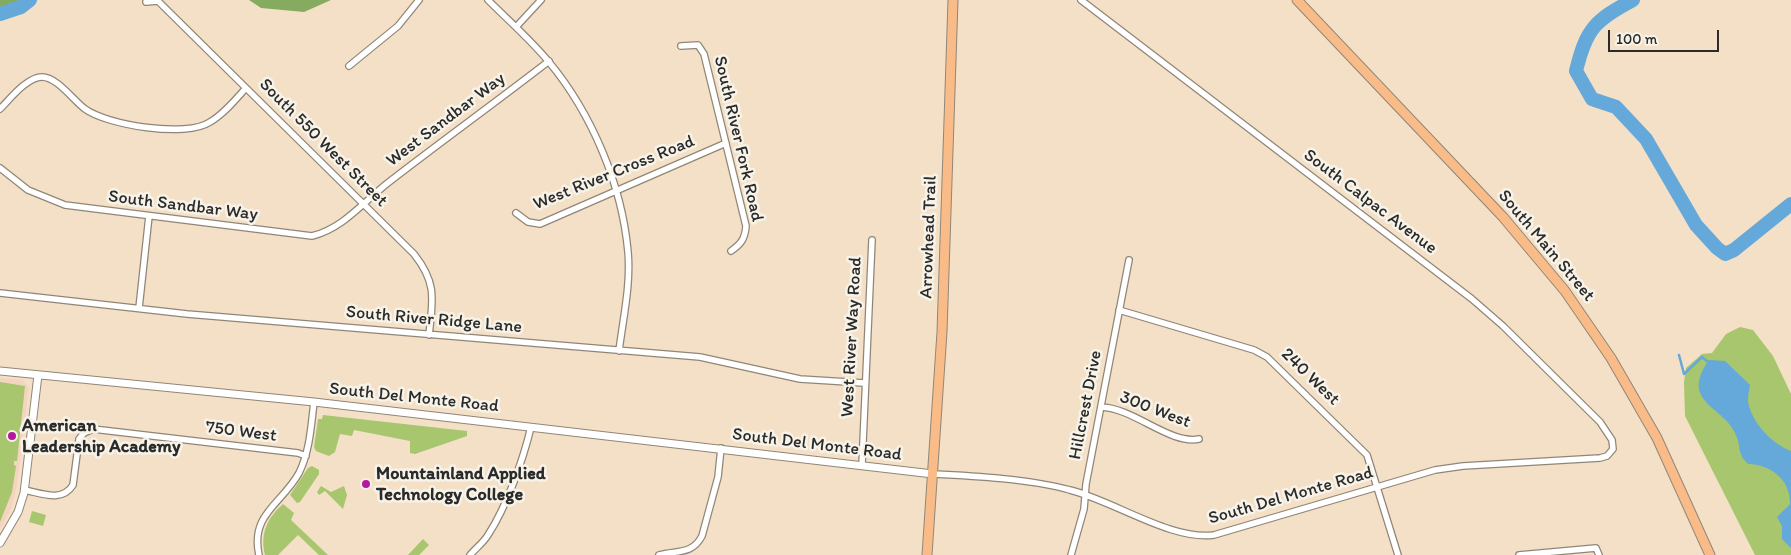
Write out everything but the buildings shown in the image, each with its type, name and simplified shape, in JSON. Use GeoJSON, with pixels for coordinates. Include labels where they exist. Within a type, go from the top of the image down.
{"type":"FeatureCollection","features":[{"type":"Feature","properties":{"kind":"main road","name":"Arrowhead Trail"},"geometry":{"type":"LineString","coordinates":[[927,555],[942,332],[953,0]]}},
{"type":"Feature","properties":{"kind":"main road","name":"South Main Street"},"geometry":{"type":"LineString","coordinates":[[1297,0],[1503,217],[1565,291],[1611,358],[1657,438],[1710,555]]}},
{"type":"Feature","properties":{"kind":"street"},"geometry":{"type":"LineString","coordinates":[[348,66],[398,26],[419,0]]}},
{"type":"Feature","properties":{"kind":"street"},"geometry":{"type":"LineString","coordinates":[[488,0],[549,61],[589,122],[616,191],[628,253],[627,289],[620,350]]}},
{"type":"Feature","properties":{"kind":"street"},"geometry":{"type":"LineString","coordinates":[[516,27],[541,0]]}},
{"type":"Feature","properties":{"kind":"street","name":"South Calpac Avenue"},"geometry":{"type":"LineString","coordinates":[[1081,0],[1487,312],[1600,422],[1612,440],[1612,451]]}},
{"type":"Feature","properties":{"kind":"street","name":"South 550 West Street"},"geometry":{"type":"LineString","coordinates":[[146,2],[158,1],[425,268],[433,289],[429,334]]}},
{"type":"Feature","properties":{"kind":"street","name":"South River Fork Road"},"geometry":{"type":"LineString","coordinates":[[680,46],[698,45],[704,54],[746,226],[745,237],[739,246],[731,251]]}},
{"type":"Feature","properties":{"kind":"street","name":"West Sandbar Way"},"geometry":{"type":"LineString","coordinates":[[363,204],[549,61]]}},
{"type":"Feature","properties":{"kind":"street"},"geometry":{"type":"LineString","coordinates":[[0,109],[27,83],[41,77],[50,79],[75,102],[104,119],[122,124],[184,130],[198,128],[210,123],[226,110],[246,88]]}},
{"type":"Feature","properties":{"kind":"street","name":"West River Cross Road"},"geometry":{"type":"LineString","coordinates":[[516,213],[528,222],[540,224],[726,143]]}},
{"type":"Feature","properties":{"kind":"street","name":"South Sandbar Way"},"geometry":{"type":"LineString","coordinates":[[0,168],[28,190],[65,205],[312,236],[338,225],[363,204]]}},
{"type":"Feature","properties":{"kind":"street"},"geometry":{"type":"LineString","coordinates":[[139,308],[149,216]]}},
{"type":"Feature","properties":{"kind":"street","name":"West River Way Road"},"geometry":{"type":"LineString","coordinates":[[862,465],[864,383],[872,240]]}},
{"type":"Feature","properties":{"kind":"street","name":"Hillcrest Drive"},"geometry":{"type":"LineString","coordinates":[[1071,555],[1086,494],[1128,260]]}},
{"type":"Feature","properties":{"kind":"street","name":"South River Ridge Lane"},"geometry":{"type":"LineString","coordinates":[[0,293],[139,308],[700,357],[800,379],[864,383]]}},
{"type":"Feature","properties":{"kind":"street","name":"240 West"},"geometry":{"type":"LineString","coordinates":[[1119,310],[1254,350],[1267,357],[1364,450],[1398,555]]}},
{"type":"Feature","properties":{"kind":"street","name":"South Del Monte Road"},"geometry":{"type":"LineString","coordinates":[[0,370],[314,402],[933,474],[1042,484],[1086,494],[1176,531],[1200,536],[1214,534],[1450,468],[1600,458],[1607,456],[1612,451]]}},
{"type":"Feature","properties":{"kind":"street"},"geometry":{"type":"LineString","coordinates":[[1,541],[18,512],[24,490],[38,375]]}},
{"type":"Feature","properties":{"kind":"street"},"geometry":{"type":"LineString","coordinates":[[259,555],[257,535],[266,513],[290,486],[306,456],[314,402]]}},
{"type":"Feature","properties":{"kind":"street","name":"300 West"},"geometry":{"type":"LineString","coordinates":[[1101,407],[1124,412],[1183,439],[1199,439]]}},
{"type":"Feature","properties":{"kind":"street"},"geometry":{"type":"LineString","coordinates":[[470,555],[488,535],[502,506],[522,464],[531,427]]}},
{"type":"Feature","properties":{"kind":"street","name":"750 West"},"geometry":{"type":"LineString","coordinates":[[24,490],[56,496],[64,495],[73,485],[79,439],[84,433],[93,429],[298,453],[306,456]]}},
{"type":"Feature","properties":{"kind":"street"},"geometry":{"type":"LineString","coordinates":[[659,555],[683,552],[697,544],[702,536],[716,484],[721,448]]}},
{"type":"Feature","properties":{"kind":"street"},"geometry":{"type":"LineString","coordinates":[[1519,555],[1596,548],[1599,555]]}},
{"type":"Feature","properties":{"kind":"shaded area","name":"American Leadership Academy"},"geometry":{"type":"Polygon","coordinates":[[[0,378],[23,380],[29,388],[17,485],[11,509],[0,530],[0,378]]]}},
{"type":"Feature","properties":{"kind":"green space"},"geometry":{"type":"Polygon","coordinates":[[[0,0],[26,0],[0,21],[0,0]]]}},
{"type":"Feature","properties":{"kind":"green space"},"geometry":{"type":"Polygon","coordinates":[[[249,0],[331,0],[304,12],[261,8],[249,0]]]}},
{"type":"Feature","properties":{"kind":"green space"},"geometry":{"type":"Polygon","coordinates":[[[1740,327],[1753,330],[1773,356],[1791,394],[1791,555],[1755,555],[1685,416],[1684,382],[1686,368],[1702,354],[1712,353],[1726,334],[1740,327]]]}},
{"type":"Feature","properties":{"kind":"green space","name":"American Leadership Academy"},"geometry":{"type":"Polygon","coordinates":[[[0,382],[25,386],[17,461],[14,461],[16,466],[12,492],[0,522],[0,382]]]}},
{"type":"Feature","properties":{"kind":"green space"},"geometry":{"type":"Polygon","coordinates":[[[323,415],[467,431],[467,436],[415,454],[410,453],[410,441],[354,430],[352,436],[340,434],[335,452],[329,456],[316,451],[314,447],[318,419],[322,419],[323,415]]]}},
{"type":"Feature","properties":{"kind":"green space"},"geometry":{"type":"Polygon","coordinates":[[[312,466],[319,470],[319,474],[300,502],[297,503],[290,495],[308,468],[312,466]]]}},
{"type":"Feature","properties":{"kind":"green space"},"geometry":{"type":"Polygon","coordinates":[[[321,486],[331,492],[344,486],[347,495],[343,509],[325,491],[319,495],[317,492],[321,486]]]}},
{"type":"Feature","properties":{"kind":"green space"},"geometry":{"type":"Polygon","coordinates":[[[283,504],[294,513],[291,520],[328,555],[319,555],[298,535],[278,555],[265,555],[263,540],[266,527],[277,509],[283,504]]]}},
{"type":"Feature","properties":{"kind":"green space"},"geometry":{"type":"Polygon","coordinates":[[[32,511],[46,515],[43,526],[29,522],[32,511]]]}},
{"type":"Feature","properties":{"kind":"green space"},"geometry":{"type":"Polygon","coordinates":[[[423,539],[429,545],[419,555],[408,555],[423,539]]]}},
{"type":"Feature","properties":{"kind":"water"},"geometry":{"type":"Polygon","coordinates":[[[1709,360],[1725,361],[1750,385],[1748,401],[1753,417],[1770,438],[1791,451],[1791,548],[1782,539],[1782,526],[1777,517],[1790,504],[1787,488],[1783,481],[1771,470],[1748,464],[1744,460],[1740,453],[1735,433],[1701,394],[1699,385],[1701,374],[1709,360]]]}},
{"type":"Feature","properties":{"kind":"waterway"},"geometry":{"type":"LineString","coordinates":[[0,14],[21,7],[30,0]]}},
{"type":"Feature","properties":{"kind":"waterway"},"geometry":{"type":"LineString","coordinates":[[1633,0],[1601,20],[1588,35],[1576,71],[1592,99],[1616,107],[1646,139],[1696,225],[1725,254],[1734,250],[1791,204]]}},
{"type":"Feature","properties":{"kind":"waterway"},"geometry":{"type":"LineString","coordinates":[[1679,355],[1684,374],[1702,357],[1708,362]]}},
{"type":"Feature","properties":{"kind":"place","name":"American Leadership Academy"},"geometry":{"type":"Point","coordinates":[12,436]}},
{"type":"Feature","properties":{"kind":"place","name":"Mountainland Applied Technology College"},"geometry":{"type":"Point","coordinates":[366,484]}}]}
